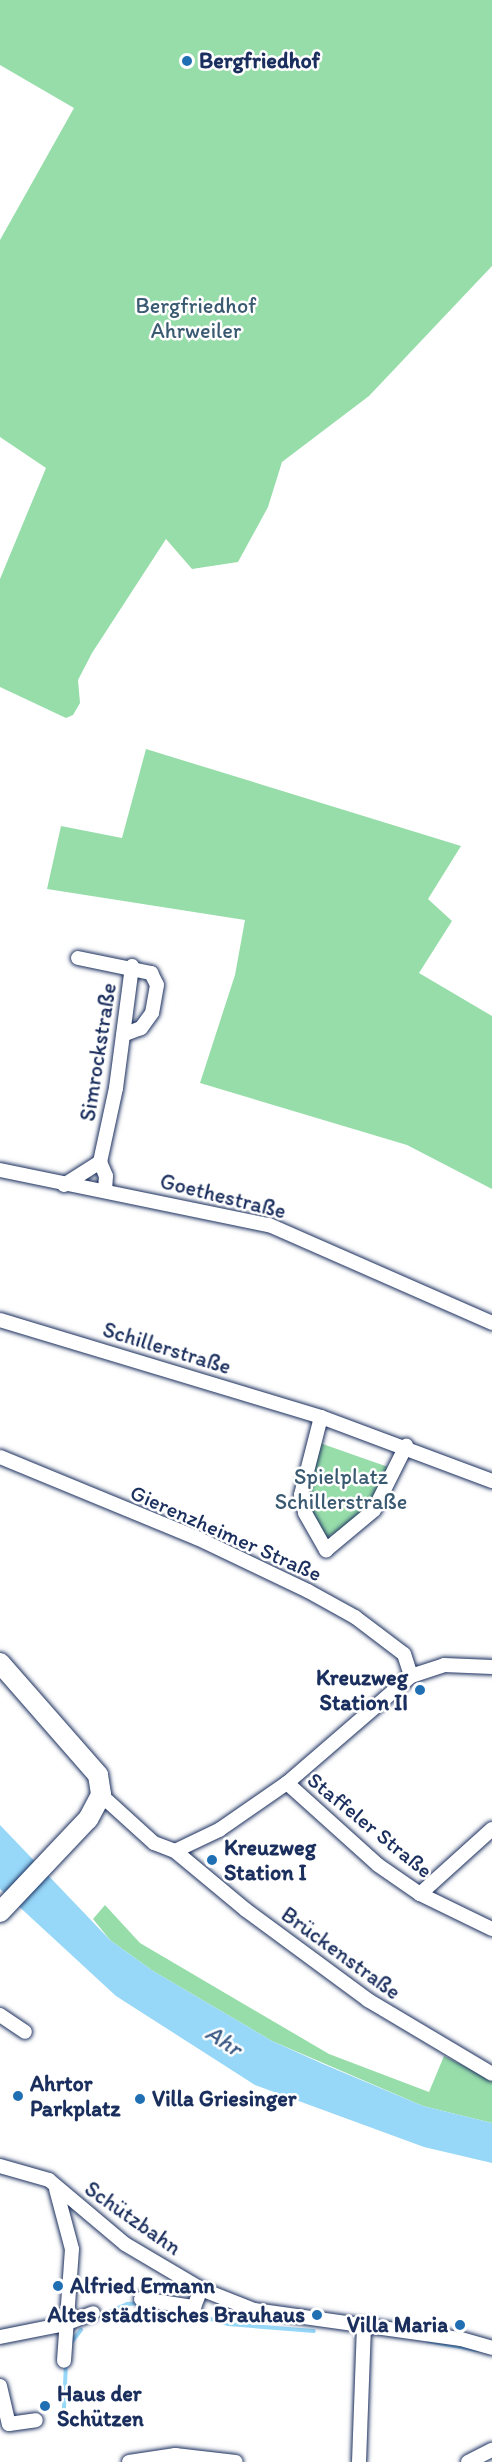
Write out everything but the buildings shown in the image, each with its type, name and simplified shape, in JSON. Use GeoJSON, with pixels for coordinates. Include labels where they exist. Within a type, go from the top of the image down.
{"type":"FeatureCollection","features":[{"type":"Feature","properties":{"kind":"main road"},"geometry":{"type":"LineString","coordinates":[[0,1663],[98,1775],[101,1795],[88,1819],[0,1912]]}},
{"type":"Feature","properties":{"kind":"street","name":"Simrockstraße"},"geometry":{"type":"LineString","coordinates":[[78,958],[132,966],[123,1035],[100,1162],[106,1176],[105,1190]]}},
{"type":"Feature","properties":{"kind":"street"},"geometry":{"type":"LineString","coordinates":[[123,1035],[141,1028],[153,1013],[157,985],[151,973],[132,966]]}},
{"type":"Feature","properties":{"kind":"street"},"geometry":{"type":"LineString","coordinates":[[64,1185],[100,1162]]}},
{"type":"Feature","properties":{"kind":"street","name":"Goethestraße"},"geometry":{"type":"LineString","coordinates":[[0,1170],[64,1185],[105,1190],[268,1225],[492,1323]]}},
{"type":"Feature","properties":{"kind":"street","name":"Schillerstraße"},"geometry":{"type":"LineString","coordinates":[[0,1320],[321,1417],[406,1446],[492,1481]]}},
{"type":"Feature","properties":{"kind":"street"},"geometry":{"type":"LineString","coordinates":[[321,1417],[301,1495],[305,1513],[326,1550],[374,1509],[406,1446]]}},
{"type":"Feature","properties":{"kind":"street","name":"Gierenzheimer Straße"},"geometry":{"type":"LineString","coordinates":[[0,1457],[197,1538],[308,1591],[355,1617],[404,1654],[411,1676]]}},
{"type":"Feature","properties":{"kind":"street"},"geometry":{"type":"LineString","coordinates":[[175,1851],[219,1830],[287,1784],[411,1676],[444,1665],[492,1667]]}},
{"type":"Feature","properties":{"kind":"street","name":"Staffeler Straße"},"geometry":{"type":"LineString","coordinates":[[287,1784],[330,1825],[420,1894],[492,1929]]}},
{"type":"Feature","properties":{"kind":"street","name":"Brückenstraße"},"geometry":{"type":"LineString","coordinates":[[101,1795],[146,1835],[175,1851],[246,1910],[368,2000],[492,2074]]}},
{"type":"Feature","properties":{"kind":"street"},"geometry":{"type":"LineString","coordinates":[[420,1894],[492,1829]]}},
{"type":"Feature","properties":{"kind":"street"},"geometry":{"type":"LineString","coordinates":[[0,2015],[25,2032]]}},
{"type":"Feature","properties":{"kind":"street","name":"Schützbahn"},"geometry":{"type":"LineString","coordinates":[[0,2166],[38,2174],[125,2244],[201,2289],[254,2310],[461,2339],[492,2348]]}},
{"type":"Feature","properties":{"kind":"street"},"geometry":{"type":"LineString","coordinates":[[55,2187],[72,2249],[64,2361]]}},
{"type":"Feature","properties":{"kind":"street"},"geometry":{"type":"LineString","coordinates":[[141,2299],[194,2307],[201,2289]]}},
{"type":"Feature","properties":{"kind":"street"},"geometry":{"type":"LineString","coordinates":[[0,2337],[65,2324],[93,2313]]}},
{"type":"Feature","properties":{"kind":"street"},"geometry":{"type":"LineString","coordinates":[[359,2462],[364,2326]]}},
{"type":"Feature","properties":{"kind":"street"},"geometry":{"type":"LineString","coordinates":[[0,2386],[4,2427],[36,2420]]}},
{"type":"Feature","properties":{"kind":"street"},"geometry":{"type":"LineString","coordinates":[[468,2462],[492,2450]]}},
{"type":"Feature","properties":{"kind":"street"},"geometry":{"type":"LineString","coordinates":[[129,2462],[175,2455],[236,2462]]}},
{"type":"Feature","properties":{"kind":"green space","name":"Bergfriedhof Ahrweiler"},"geometry":{"type":"Polygon","coordinates":[[[0,0],[492,0],[492,266],[369,396],[282,462],[268,507],[238,562],[192,569],[166,539],[92,653],[78,680],[80,703],[73,715],[66,718],[0,687],[0,579],[46,468],[0,437],[0,240],[74,108],[0,65],[0,0]]]}},
{"type":"Feature","properties":{"kind":"green space"},"geometry":{"type":"Polygon","coordinates":[[[146,749],[461,846],[428,899],[452,921],[419,973],[492,1016],[492,1189],[407,1145],[200,1083],[235,975],[245,920],[47,889],[61,826],[122,838],[146,749]]]}},
{"type":"Feature","properties":{"kind":"green space","name":"Spielplatz Schillerstraße"},"geometry":{"type":"Polygon","coordinates":[[[317,1442],[391,1468],[376,1500],[352,1525],[323,1539],[305,1495],[317,1442]]]}},
{"type":"Feature","properties":{"kind":"green space"},"geometry":{"type":"Polygon","coordinates":[[[105,1905],[140,1943],[329,2054],[429,2092],[444,2056],[492,2080],[492,2123],[423,2106],[272,2041],[153,1971],[110,1940],[93,1919],[105,1905]]]}},
{"type":"Feature","properties":{"kind":"water","name":"Ahr"},"geometry":{"type":"Polygon","coordinates":[[[0,1825],[110,1940],[153,1971],[272,2041],[323,2064],[423,2106],[492,2123],[492,2163],[424,2147],[255,2085],[116,1996],[0,1889],[0,1825]]]}},
{"type":"Feature","properties":{"kind":"waterway"},"geometry":{"type":"LineString","coordinates":[[99,2316],[127,2304],[140,2303]]}},
{"type":"Feature","properties":{"kind":"waterway"},"geometry":{"type":"LineString","coordinates":[[187,2312],[228,2324],[314,2331]]}},
{"type":"Feature","properties":{"kind":"waterway"},"geometry":{"type":"LineString","coordinates":[[70,2344],[81,2330]]}},
{"type":"Feature","properties":{"kind":"waterway"},"geometry":{"type":"LineString","coordinates":[[428,2341],[477,2350]]}},
{"type":"Feature","properties":{"kind":"waterway"},"geometry":{"type":"LineString","coordinates":[[64,2408],[66,2363]]}},
{"type":"Feature","properties":{"kind":"place","name":"Bergfriedhof"},"geometry":{"type":"Point","coordinates":[187,61]}},
{"type":"Feature","properties":{"kind":"place","name":"Kreuzweg Station II"},"geometry":{"type":"Point","coordinates":[420,1690]}},
{"type":"Feature","properties":{"kind":"place","name":"Kreuzweg Station I"},"geometry":{"type":"Point","coordinates":[212,1860]}},
{"type":"Feature","properties":{"kind":"place","name":"Ahrtor Parkplatz"},"geometry":{"type":"Point","coordinates":[18,2096]}},
{"type":"Feature","properties":{"kind":"place","name":"Villa Griesinger"},"geometry":{"type":"Point","coordinates":[140,2099]}},
{"type":"Feature","properties":{"kind":"place","name":"Alfried Ermann"},"geometry":{"type":"Point","coordinates":[58,2286]}},
{"type":"Feature","properties":{"kind":"place","name":"Altes städtisches Brauhaus"},"geometry":{"type":"Point","coordinates":[317,2315]}},
{"type":"Feature","properties":{"kind":"place","name":"Villa Maria"},"geometry":{"type":"Point","coordinates":[460,2325]}},
{"type":"Feature","properties":{"kind":"place","name":"Haus der Schützen"},"geometry":{"type":"Point","coordinates":[45,2406]}}]}
